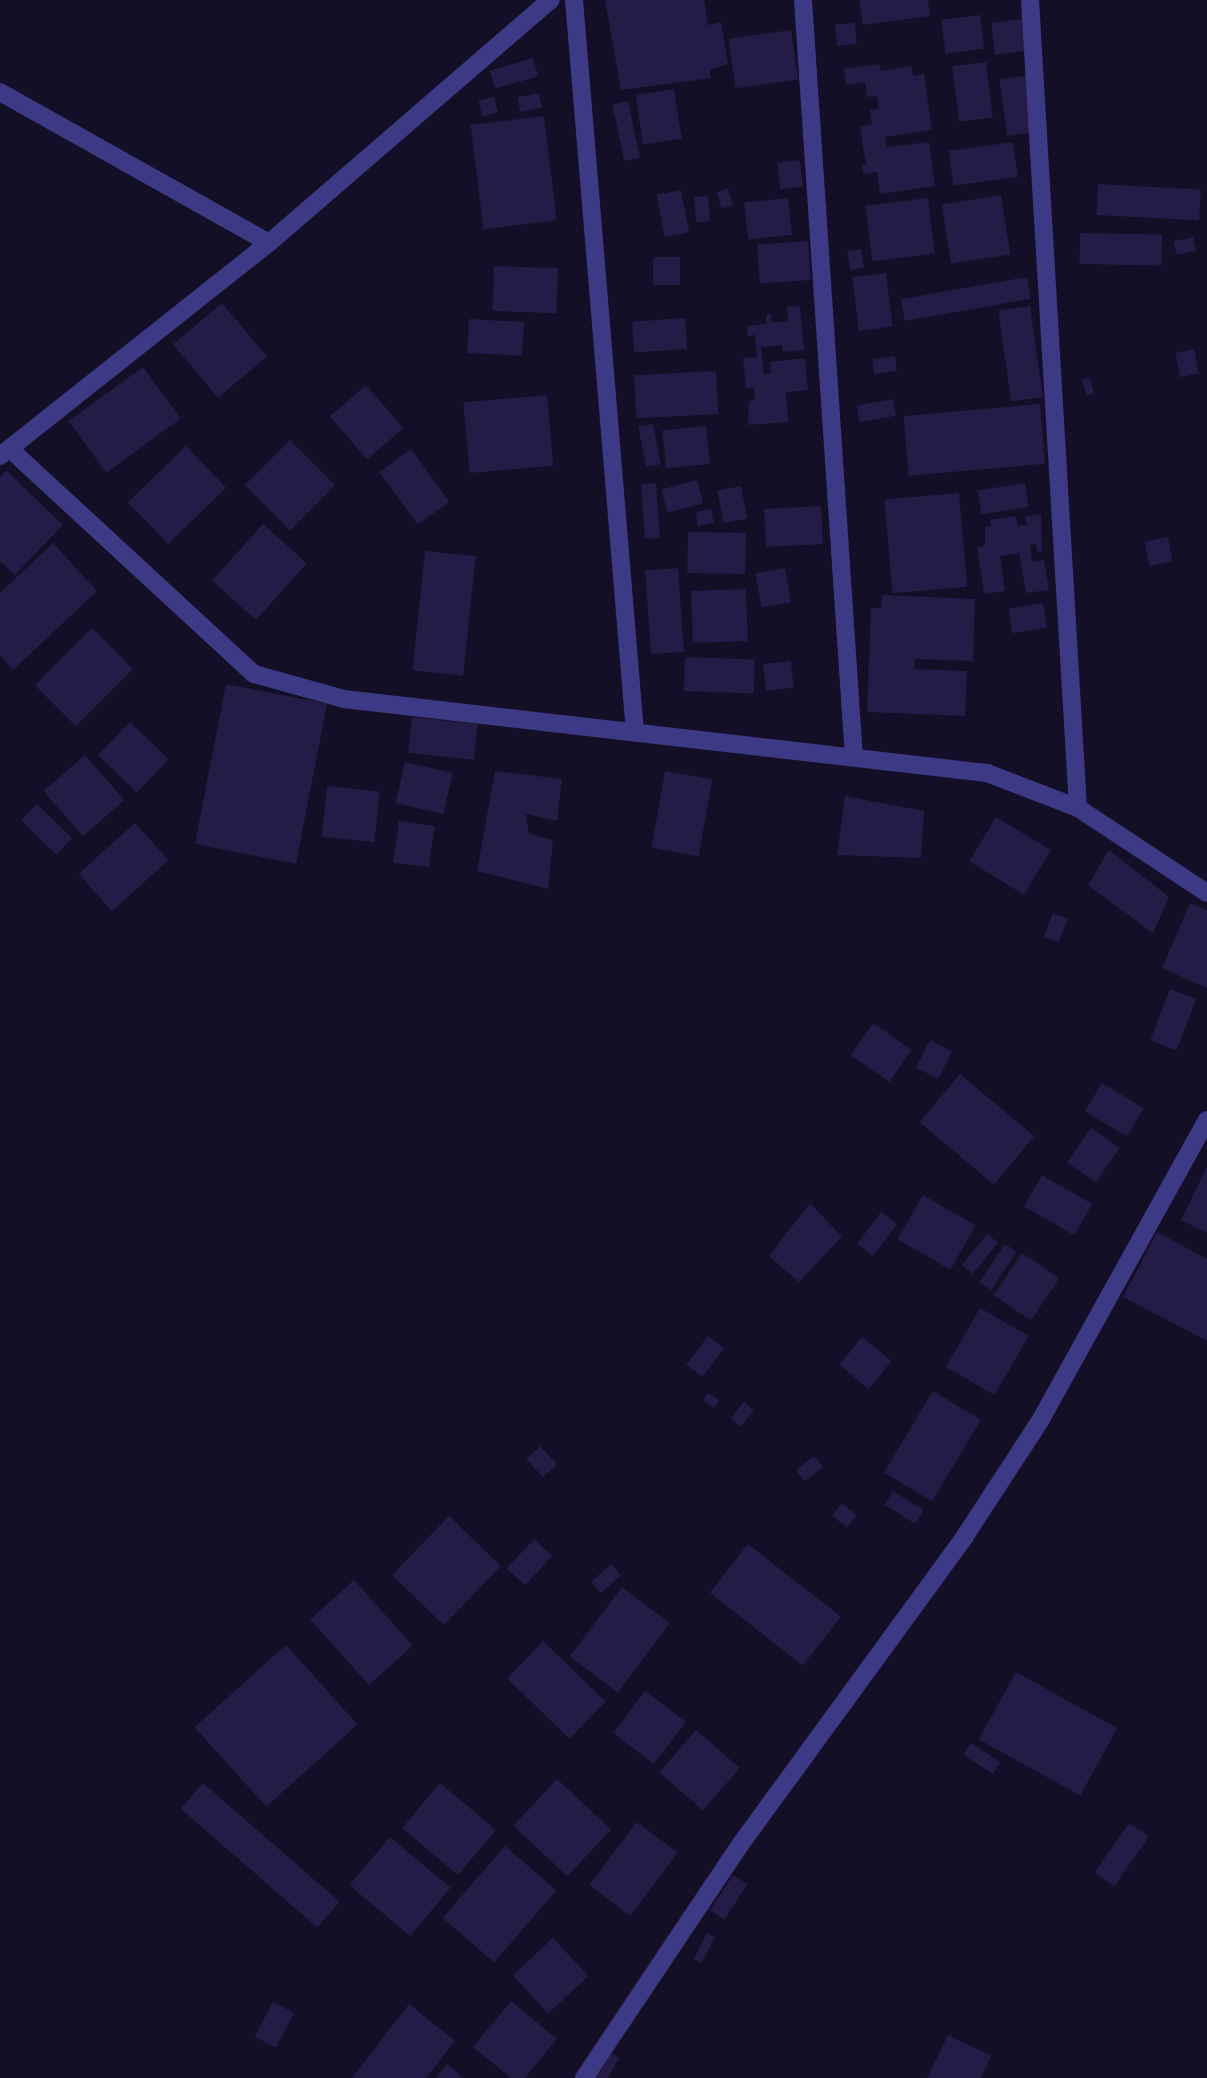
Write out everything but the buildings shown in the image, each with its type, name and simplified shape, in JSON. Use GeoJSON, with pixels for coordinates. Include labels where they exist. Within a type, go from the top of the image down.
{"type":"FeatureCollection","features":[{"type":"Feature","properties":{"kind":"street"},"geometry":{"type":"LineString","coordinates":[[551,0],[269,243],[5,452],[254,674],[344,699],[987,773],[1078,808],[1207,893]]}},
{"type":"Feature","properties":{"kind":"street"},"geometry":{"type":"LineString","coordinates":[[573,0],[635,732]]}},
{"type":"Feature","properties":{"kind":"street"},"geometry":{"type":"LineString","coordinates":[[803,0],[854,758]]}},
{"type":"Feature","properties":{"kind":"street"},"geometry":{"type":"LineString","coordinates":[[1030,0],[1078,808]]}},
{"type":"Feature","properties":{"kind":"street"},"geometry":{"type":"LineString","coordinates":[[0,92],[269,243]]}},
{"type":"Feature","properties":{"kind":"street"},"geometry":{"type":"LineString","coordinates":[[584,2078],[740,1845],[965,1536],[1033,1433],[1207,1120]]}}]}
